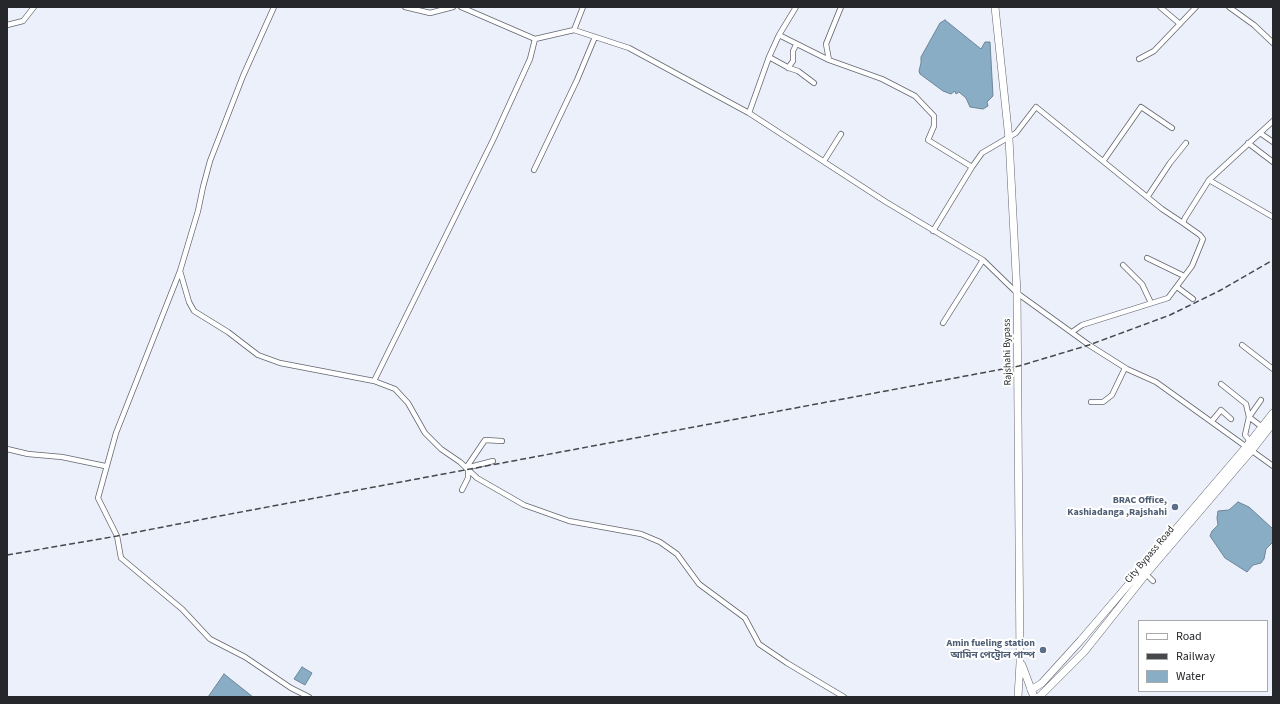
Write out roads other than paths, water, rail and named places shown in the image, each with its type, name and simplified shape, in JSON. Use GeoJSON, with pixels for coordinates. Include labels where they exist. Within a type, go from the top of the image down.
{"type":"FeatureCollection","features":[{"type":"Feature","properties":{"kind":"main road","name":"Rajshahi Bypass"},"geometry":{"type":"LineString","coordinates":[[995,7],[1009,138],[1017,292],[1020,663],[1018,694]]}},
{"type":"Feature","properties":{"kind":"main road"},"geometry":{"type":"LineString","coordinates":[[1018,694],[1032,694],[1077,645],[1249,448],[1273,412]]}},
{"type":"Feature","properties":{"kind":"main road","name":"City Bypass Road"},"geometry":{"type":"LineString","coordinates":[[1039,697],[1084,652],[1249,448],[1273,423]]}},
{"type":"Feature","properties":{"kind":"main road"},"geometry":{"type":"LineString","coordinates":[[1020,663],[1032,694]]}},
{"type":"Feature","properties":{"kind":"street"},"geometry":{"type":"LineString","coordinates":[[7,25],[23,20],[34,7]]}},
{"type":"Feature","properties":{"kind":"street"},"geometry":{"type":"LineString","coordinates":[[274,7],[243,76],[210,161],[202,187],[198,211],[180,271],[116,433],[105,466],[98,498],[119,542],[121,558],[182,609],[210,639],[245,657],[309,697]]}},
{"type":"Feature","properties":{"kind":"street"},"geometry":{"type":"LineString","coordinates":[[405,7],[430,13],[453,7]]}},
{"type":"Feature","properties":{"kind":"street"},"geometry":{"type":"LineString","coordinates":[[461,7],[535,39],[574,30],[629,48],[749,113],[933,231],[982,260],[1017,292],[1089,345],[1125,368],[1156,382],[1273,466]]}},
{"type":"Feature","properties":{"kind":"street"},"geometry":{"type":"LineString","coordinates":[[574,30],[582,7]]}},
{"type":"Feature","properties":{"kind":"street"},"geometry":{"type":"LineString","coordinates":[[749,113],[778,36],[796,7]]}},
{"type":"Feature","properties":{"kind":"street"},"geometry":{"type":"LineString","coordinates":[[829,60],[826,44],[842,7]]}},
{"type":"Feature","properties":{"kind":"street"},"geometry":{"type":"LineString","coordinates":[[1160,7],[1180,24]]}},
{"type":"Feature","properties":{"kind":"street"},"geometry":{"type":"LineString","coordinates":[[1139,59],[1154,51],[1196,7]]}},
{"type":"Feature","properties":{"kind":"street"},"geometry":{"type":"LineString","coordinates":[[1229,7],[1254,25],[1273,43]]}},
{"type":"Feature","properties":{"kind":"street"},"geometry":{"type":"LineString","coordinates":[[778,36],[829,60],[882,79],[915,96],[934,116],[934,126],[928,140],[972,167]]}},
{"type":"Feature","properties":{"kind":"street"},"geometry":{"type":"LineString","coordinates":[[534,170],[568,98],[594,37]]}},
{"type":"Feature","properties":{"kind":"street"},"geometry":{"type":"LineString","coordinates":[[374,381],[493,140],[530,59],[535,39]]}},
{"type":"Feature","properties":{"kind":"street"},"geometry":{"type":"LineString","coordinates":[[788,68],[793,61],[793,51],[796,45]]}},
{"type":"Feature","properties":{"kind":"street"},"geometry":{"type":"LineString","coordinates":[[769,57],[788,68],[798,71],[814,83]]}},
{"type":"Feature","properties":{"kind":"street"},"geometry":{"type":"LineString","coordinates":[[933,231],[972,167],[982,154],[1016,133],[1036,107],[1148,196],[1200,235],[1203,239],[1192,266],[1168,298],[1082,325],[1072,332]]}},
{"type":"Feature","properties":{"kind":"street"},"geometry":{"type":"LineString","coordinates":[[1104,160],[1141,107],[1172,128]]}},
{"type":"Feature","properties":{"kind":"street"},"geometry":{"type":"LineString","coordinates":[[1183,223],[1209,180],[1273,121]]}},
{"type":"Feature","properties":{"kind":"street"},"geometry":{"type":"LineString","coordinates":[[1260,133],[1273,142]]}},
{"type":"Feature","properties":{"kind":"street"},"geometry":{"type":"LineString","coordinates":[[824,161],[841,134]]}},
{"type":"Feature","properties":{"kind":"street"},"geometry":{"type":"LineString","coordinates":[[1148,196],[1170,163],[1186,143]]}},
{"type":"Feature","properties":{"kind":"street"},"geometry":{"type":"LineString","coordinates":[[1248,143],[1273,162]]}},
{"type":"Feature","properties":{"kind":"street"},"geometry":{"type":"LineString","coordinates":[[1209,180],[1273,217]]}},
{"type":"Feature","properties":{"kind":"street"},"geometry":{"type":"LineString","coordinates":[[1147,258],[1184,276]]}},
{"type":"Feature","properties":{"kind":"street"},"geometry":{"type":"LineString","coordinates":[[944,323],[982,260]]}},
{"type":"Feature","properties":{"kind":"street"},"geometry":{"type":"LineString","coordinates":[[1123,265],[1142,284],[1151,303]]}},
{"type":"Feature","properties":{"kind":"street"},"geometry":{"type":"LineString","coordinates":[[180,271],[194,310],[228,332],[258,355],[280,363],[374,381],[395,389],[408,404],[425,433],[441,449],[477,478],[524,505],[569,521],[641,534],[660,542],[677,554],[699,584],[745,618],[759,644],[787,663],[844,697]]}},
{"type":"Feature","properties":{"kind":"street"},"geometry":{"type":"LineString","coordinates":[[1177,287],[1193,299]]}},
{"type":"Feature","properties":{"kind":"street"},"geometry":{"type":"LineString","coordinates":[[1242,345],[1273,369]]}},
{"type":"Feature","properties":{"kind":"street"},"geometry":{"type":"LineString","coordinates":[[1091,402],[1103,402],[1112,395],[1125,368]]}},
{"type":"Feature","properties":{"kind":"street"},"geometry":{"type":"LineString","coordinates":[[1221,384],[1246,404],[1249,418],[1262,427]]}},
{"type":"Feature","properties":{"kind":"street"},"geometry":{"type":"LineString","coordinates":[[1249,448],[1249,440],[1245,435],[1249,418],[1262,400]]}},
{"type":"Feature","properties":{"kind":"street"},"geometry":{"type":"LineString","coordinates":[[1212,421],[1221,410],[1231,419]]}},
{"type":"Feature","properties":{"kind":"street"},"geometry":{"type":"LineString","coordinates":[[462,490],[468,478],[467,469],[485,440],[502,441]]}},
{"type":"Feature","properties":{"kind":"street"},"geometry":{"type":"LineString","coordinates":[[7,449],[28,454],[62,457],[105,466]]}},
{"type":"Feature","properties":{"kind":"street"},"geometry":{"type":"LineString","coordinates":[[467,469],[493,461]]}},
{"type":"Feature","properties":{"kind":"street"},"geometry":{"type":"LineString","coordinates":[[1146,574],[1152,581]]}},
{"type":"Feature","properties":{"kind":"water"},"geometry":{"type":"Polygon","coordinates":[[[945,20],[981,49],[985,42],[990,42],[993,96],[987,102],[988,106],[983,109],[970,107],[966,98],[959,92],[956,94],[955,91],[951,94],[943,91],[920,74],[921,57],[940,23],[945,20]]]}},
{"type":"Feature","properties":{"kind":"water"},"geometry":{"type":"Polygon","coordinates":[[[1238,502],[1249,507],[1273,529],[1273,542],[1266,549],[1264,559],[1261,563],[1253,565],[1247,572],[1225,558],[1210,536],[1212,531],[1218,525],[1218,511],[1229,510],[1238,502]]]}},
{"type":"Feature","properties":{"kind":"water"},"geometry":{"type":"Polygon","coordinates":[[[302,667],[312,673],[305,685],[294,679],[302,667]]]}},
{"type":"Feature","properties":{"kind":"water"},"geometry":{"type":"Polygon","coordinates":[[[224,674],[253,697],[208,697],[224,674]]]}},
{"type":"Feature","properties":{"kind":"railway"},"geometry":{"type":"LineString","coordinates":[[7,555],[117,536],[1019,366],[1089,345],[1170,315],[1219,291],[1273,260]]}},
{"type":"Feature","properties":{"kind":"place","name":"BRAC Office, Kashiadanga ,Rajshahi"},"geometry":{"type":"Point","coordinates":[1175,507]}},
{"type":"Feature","properties":{"kind":"place","name":"Amin fueling station আমিন পেট্রোল পাম্প"},"geometry":{"type":"Point","coordinates":[1043,650]}}]}
